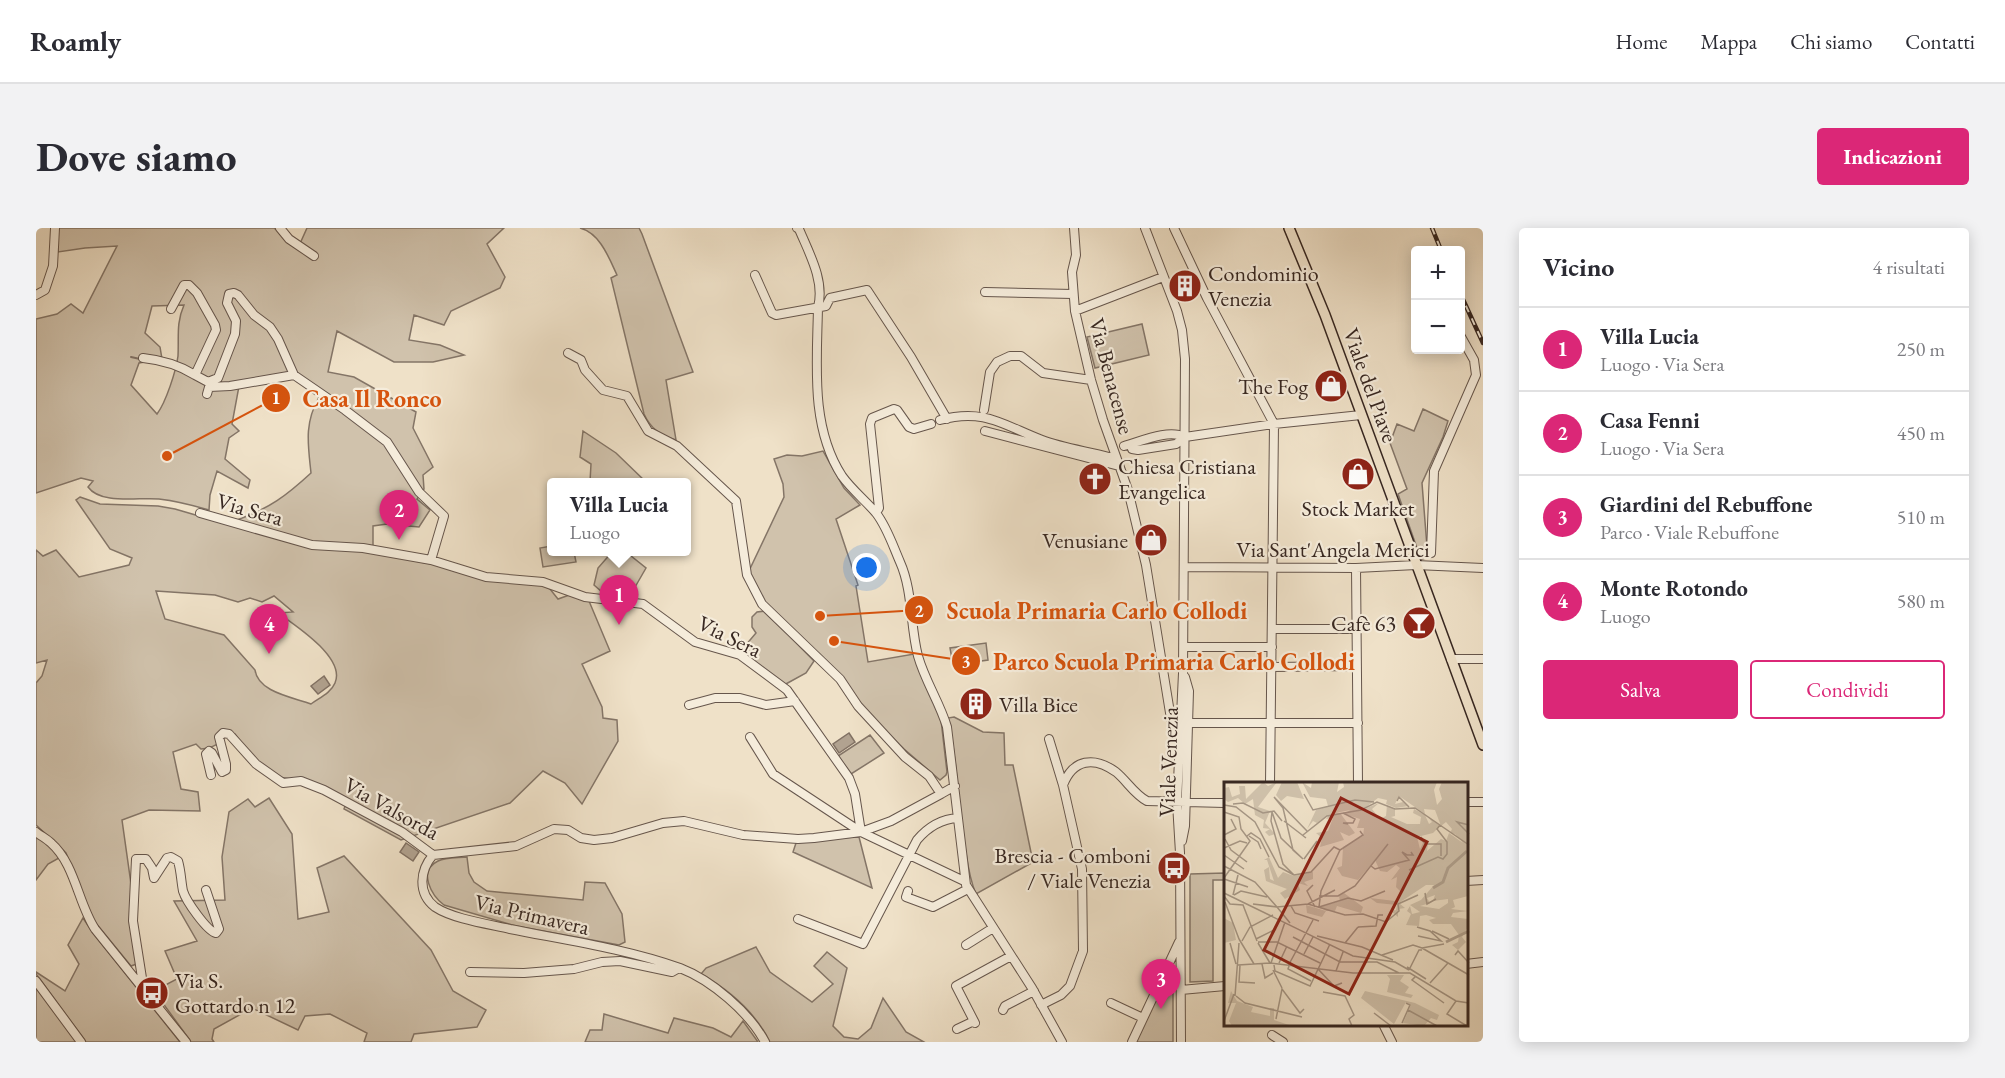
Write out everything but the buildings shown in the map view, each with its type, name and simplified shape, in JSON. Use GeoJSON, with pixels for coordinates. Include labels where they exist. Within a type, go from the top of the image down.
{"type":"FeatureCollection","features":[{"type":"Feature","properties":{"kind":"main road","name":"Viale del Piave"},"geometry":{"type":"LineString","coordinates":[[1289,228],[1316,292],[1483,746]]}},
{"type":"Feature","properties":{"kind":"street"},"geometry":{"type":"LineString","coordinates":[[36,295],[45,290],[53,266],[55,228]]}},
{"type":"Feature","properties":{"kind":"street"},"geometry":{"type":"LineString","coordinates":[[284,228],[290,239],[314,256]]}},
{"type":"Feature","properties":{"kind":"street"},"geometry":{"type":"LineString","coordinates":[[798,228],[817,274],[820,299],[818,307],[819,408],[823,432],[830,453],[842,476],[876,513],[883,524],[905,576],[919,657],[947,728],[966,885],[1034,991],[1062,1042]]}},
{"type":"Feature","properties":{"kind":"street","name":"Via Benacense"},"geometry":{"type":"LineString","coordinates":[[1074,228],[1076,255],[1072,272],[1072,294],[1075,311],[1091,380],[1128,490],[1146,565],[1171,719],[1181,733]]}},
{"type":"Feature","properties":{"kind":"street","name":"Viale Venezia"},"geometry":{"type":"LineString","coordinates":[[1145,228],[1182,330],[1185,437],[1184,673],[1181,692],[1181,1042]]}},
{"type":"Feature","properties":{"kind":"street"},"geometry":{"type":"LineString","coordinates":[[1174,228],[1207,298],[1274,424],[1270,782]]}},
{"type":"Feature","properties":{"kind":"street"},"geometry":{"type":"LineString","coordinates":[[754,275],[772,313],[776,315],[826,306],[830,298],[867,290],[911,357],[944,419],[986,417],[1044,441],[1116,457]]}},
{"type":"Feature","properties":{"kind":"street"},"geometry":{"type":"LineString","coordinates":[[1075,311],[1163,277]]}},
{"type":"Feature","properties":{"kind":"street"},"geometry":{"type":"LineString","coordinates":[[171,309],[184,285],[189,285],[197,293],[215,325],[216,330],[195,375]]}},
{"type":"Feature","properties":{"kind":"street","name":"Via Benacense"},"geometry":{"type":"LineString","coordinates":[[985,292],[1072,294]]}},
{"type":"Feature","properties":{"kind":"street"},"geometry":{"type":"LineString","coordinates":[[143,358],[157,359],[183,368],[208,382],[218,378],[236,334],[236,321],[227,303],[229,294],[238,295],[254,315],[270,327],[296,374],[387,442],[419,492],[444,516],[431,560]]}},
{"type":"Feature","properties":{"kind":"street"},"geometry":{"type":"LineString","coordinates":[[1415,561],[1431,553],[1434,471],[1476,375],[1474,360],[1465,343]]}},
{"type":"Feature","properties":{"kind":"street"},"geometry":{"type":"LineString","coordinates":[[568,353],[581,360],[585,370],[603,390],[627,396],[648,431],[677,446],[736,501],[747,575],[762,604],[840,679],[858,706],[905,757],[929,776],[941,794]]}},
{"type":"Feature","properties":{"kind":"street"},"geometry":{"type":"LineString","coordinates":[[984,410],[990,372],[998,362],[1010,356],[1021,356],[1043,373],[1091,380]]}},
{"type":"Feature","properties":{"kind":"street"},"geometry":{"type":"LineString","coordinates":[[207,394],[209,387],[230,386],[296,374]]}},
{"type":"Feature","properties":{"kind":"street"},"geometry":{"type":"LineString","coordinates":[[876,513],[879,508],[870,424],[872,418],[894,409],[909,428],[914,429],[931,424]]}},
{"type":"Feature","properties":{"kind":"street"},"geometry":{"type":"LineString","coordinates":[[1129,447],[1176,444],[1185,437],[1274,424],[1361,416]]}},
{"type":"Feature","properties":{"kind":"street","name":"Via Benacense"},"geometry":{"type":"LineString","coordinates":[[985,431],[1119,466]]}},
{"type":"Feature","properties":{"kind":"street","name":"Via Sera"},"geometry":{"type":"LineString","coordinates":[[200,513],[312,545],[363,548],[431,560],[486,577],[543,582],[585,597],[644,604],[695,642],[740,655],[788,690],[816,734],[849,778],[855,794],[861,832]]}},
{"type":"Feature","properties":{"kind":"street","name":"Via Sant'Angela Merici"},"geometry":{"type":"LineString","coordinates":[[1184,567],[1356,568],[1415,561],[1483,568]]}},
{"type":"Feature","properties":{"kind":"street"},"geometry":{"type":"LineString","coordinates":[[1356,568],[1358,782]]}},
{"type":"Feature","properties":{"kind":"street"},"geometry":{"type":"LineString","coordinates":[[1272,629],[1357,629]]}},
{"type":"Feature","properties":{"kind":"street"},"geometry":{"type":"LineString","coordinates":[[1184,646],[1272,647]]}},
{"type":"Feature","properties":{"kind":"street"},"geometry":{"type":"LineString","coordinates":[[1451,659],[1483,659]]}},
{"type":"Feature","properties":{"kind":"street"},"geometry":{"type":"LineString","coordinates":[[1272,667],[1357,666]]}},
{"type":"Feature","properties":{"kind":"street","name":"Viale Venezia"},"geometry":{"type":"LineString","coordinates":[[1181,803],[1189,691],[1184,673]]}},
{"type":"Feature","properties":{"kind":"street"},"geometry":{"type":"LineString","coordinates":[[689,705],[715,698],[740,698],[766,705],[795,701]]}},
{"type":"Feature","properties":{"kind":"street"},"geometry":{"type":"LineString","coordinates":[[1188,723],[1358,723]]}},
{"type":"Feature","properties":{"kind":"street","name":"Via Valsorda"},"geometry":{"type":"LineString","coordinates":[[210,775],[206,754],[209,751],[212,753],[222,772],[226,770],[219,737],[223,733],[229,734],[256,764],[283,783],[301,781],[324,790],[402,832],[434,855],[516,846],[554,829],[568,830],[581,838],[594,840],[612,838],[663,823],[684,821],[743,835],[798,839],[861,832],[891,821],[955,786]]}},
{"type":"Feature","properties":{"kind":"street"},"geometry":{"type":"LineString","coordinates":[[750,737],[773,774],[861,832],[966,885]]}},
{"type":"Feature","properties":{"kind":"street"},"geometry":{"type":"LineString","coordinates":[[1041,1005],[1061,995],[1070,986],[1083,951],[1082,869],[1064,785],[1049,739]]}},
{"type":"Feature","properties":{"kind":"street"},"geometry":{"type":"LineString","coordinates":[[1064,785],[1067,775],[1075,766],[1087,761],[1101,764],[1117,773],[1138,796],[1147,801],[1224,802]]}},
{"type":"Feature","properties":{"kind":"street"},"geometry":{"type":"LineString","coordinates":[[798,919],[863,944],[917,840],[925,830],[950,818],[958,818]]}},
{"type":"Feature","properties":{"kind":"street"},"geometry":{"type":"LineString","coordinates":[[36,832],[53,844],[63,858],[87,916],[105,943],[186,1042]]}},
{"type":"Feature","properties":{"kind":"street","name":"Via Primavera"},"geometry":{"type":"LineString","coordinates":[[434,855],[422,871],[422,883],[426,896],[435,906],[450,914],[479,922],[621,952],[679,968],[710,986],[739,1007],[765,1042]]}},
{"type":"Feature","properties":{"kind":"street"},"geometry":{"type":"LineString","coordinates":[[140,985],[142,978],[134,921],[136,859],[146,859],[152,868],[154,878],[167,858],[171,857],[178,861],[184,892],[205,925],[211,932],[216,933],[219,929],[206,890]]}},
{"type":"Feature","properties":{"kind":"street"},"geometry":{"type":"LineString","coordinates":[[1468,881],[1483,880]]}},
{"type":"Feature","properties":{"kind":"street"},"geometry":{"type":"LineString","coordinates":[[908,891],[906,897],[933,907],[966,885]]}},
{"type":"Feature","properties":{"kind":"street"},"geometry":{"type":"LineString","coordinates":[[966,945],[993,928]]}},
{"type":"Feature","properties":{"kind":"street"},"geometry":{"type":"LineString","coordinates":[[1132,1042],[1170,964],[1180,938]]}},
{"type":"Feature","properties":{"kind":"street"},"geometry":{"type":"LineString","coordinates":[[957,1029],[975,1022],[956,986],[1011,956]]}},
{"type":"Feature","properties":{"kind":"street","name":"Via Primavera"},"geometry":{"type":"LineString","coordinates":[[470,972],[524,973],[574,969],[602,962],[620,961],[672,972],[679,968]]}},
{"type":"Feature","properties":{"kind":"street"},"geometry":{"type":"LineString","coordinates":[[1468,964],[1483,962]]}},
{"type":"Feature","properties":{"kind":"street"},"geometry":{"type":"LineString","coordinates":[[36,981],[81,1042]]}},
{"type":"Feature","properties":{"kind":"street"},"geometry":{"type":"LineString","coordinates":[[1181,990],[1224,986]]}},
{"type":"Feature","properties":{"kind":"street"},"geometry":{"type":"LineString","coordinates":[[1003,1008],[1034,991]]}},
{"type":"Feature","properties":{"kind":"street"},"geometry":{"type":"LineString","coordinates":[[1111,1004],[1143,1018]]}},
{"type":"Feature","properties":{"kind":"street"},"geometry":{"type":"LineString","coordinates":[[1384,1027],[1392,1042]]}},
{"type":"Feature","properties":{"kind":"street"},"geometry":{"type":"LineString","coordinates":[[1272,1035],[1283,1042]]}},
{"type":"Feature","properties":{"kind":"shaded area"},"geometry":{"type":"Polygon","coordinates":[[[57,228],[274,228],[298,248],[307,228],[504,228],[487,244],[505,277],[500,288],[451,311],[444,325],[414,315],[409,340],[440,345],[464,355],[433,362],[394,362],[337,331],[328,372],[354,377],[416,412],[413,428],[433,467],[423,475],[424,489],[417,499],[430,510],[419,527],[387,524],[373,526],[373,548],[313,543],[237,520],[277,501],[311,473],[309,425],[319,397],[297,373],[239,386],[232,424],[239,431],[229,438],[225,459],[250,480],[248,488],[217,471],[210,495],[209,510],[159,499],[121,499],[102,496],[94,493],[88,487],[93,481],[81,478],[36,493],[36,319],[57,314],[71,304],[83,313],[117,246],[58,252],[57,228]],[[184,305],[152,306],[145,333],[160,347],[162,359],[139,363],[131,385],[157,414],[175,370],[181,312],[184,305]]]}},
{"type":"Feature","properties":{"kind":"shaded area"},"geometry":{"type":"Polygon","coordinates":[[[580,228],[639,228],[642,234],[693,372],[666,380],[676,440],[657,431],[644,414],[611,278],[617,275],[598,241],[593,235],[580,228]]]}},
{"type":"Feature","properties":{"kind":"shaded area"},"geometry":{"type":"Polygon","coordinates":[[[1142,324],[1149,355],[1095,368],[1087,337],[1142,324]]]}},
{"type":"Feature","properties":{"kind":"shaded area"},"geometry":{"type":"Polygon","coordinates":[[[1423,409],[1448,421],[1422,483],[1427,547],[1417,548],[1398,494],[1407,489],[1390,443],[1397,424],[1414,431],[1423,409]]]}},
{"type":"Feature","properties":{"kind":"shaded area"},"geometry":{"type":"Polygon","coordinates":[[[583,431],[616,453],[642,478],[590,478],[591,464],[580,457],[583,431]]]}},
{"type":"Feature","properties":{"kind":"shaded area"},"geometry":{"type":"Polygon","coordinates":[[[823,451],[844,488],[860,505],[836,519],[858,585],[856,586],[868,662],[914,654],[941,720],[947,772],[940,780],[861,707],[761,599],[748,573],[784,497],[783,484],[774,459],[787,455],[802,456],[823,451]]]}},
{"type":"Feature","properties":{"kind":"shaded area"},"geometry":{"type":"Polygon","coordinates":[[[80,497],[100,504],[158,506],[175,509],[295,544],[363,551],[542,585],[550,589],[558,599],[572,594],[589,601],[610,651],[582,664],[602,707],[603,718],[617,720],[618,741],[582,804],[565,783],[543,771],[510,803],[401,840],[344,809],[348,799],[306,781],[278,777],[256,762],[235,734],[227,734],[219,743],[209,748],[201,749],[196,744],[173,752],[181,789],[198,792],[200,811],[149,810],[122,820],[142,962],[131,966],[90,916],[66,853],[36,825],[36,683],[42,676],[47,660],[36,663],[36,550],[43,556],[56,550],[79,577],[129,565],[132,558],[110,549],[76,500],[80,497]],[[156,591],[165,619],[224,635],[255,670],[262,684],[269,689],[311,704],[331,690],[335,683],[336,673],[333,663],[317,643],[278,613],[293,612],[274,596],[262,602],[250,598],[238,602],[215,595],[156,591]]]}},
{"type":"Feature","properties":{"kind":"shaded area"},"geometry":{"type":"Polygon","coordinates":[[[547,547],[547,556],[575,556],[576,562],[543,567],[540,548],[547,547]]]}},
{"type":"Feature","properties":{"kind":"shaded area"},"geometry":{"type":"Polygon","coordinates":[[[608,556],[631,556],[646,568],[627,601],[609,598],[594,585],[598,568],[608,556]]]}},
{"type":"Feature","properties":{"kind":"shaded area"},"geometry":{"type":"Polygon","coordinates":[[[765,611],[814,661],[806,673],[784,685],[740,652],[756,633],[752,627],[752,617],[757,612],[765,611]]]}},
{"type":"Feature","properties":{"kind":"shaded area"},"geometry":{"type":"Polygon","coordinates":[[[986,643],[988,660],[953,665],[950,648],[986,643]]]}},
{"type":"Feature","properties":{"kind":"shaded area"},"geometry":{"type":"Polygon","coordinates":[[[324,676],[330,685],[318,694],[311,686],[324,676]]]}},
{"type":"Feature","properties":{"kind":"shaded area"},"geometry":{"type":"Polygon","coordinates":[[[954,717],[983,732],[1004,733],[1005,765],[1013,765],[1033,862],[976,894],[971,879],[961,819],[948,718],[954,717]]]}},
{"type":"Feature","properties":{"kind":"shaded area"},"geometry":{"type":"Polygon","coordinates":[[[849,733],[855,742],[839,753],[833,744],[849,733]]]}},
{"type":"Feature","properties":{"kind":"shaded area"},"geometry":{"type":"Polygon","coordinates":[[[870,735],[884,753],[851,774],[838,756],[870,735]]]}},
{"type":"Feature","properties":{"kind":"shaded area"},"geometry":{"type":"Polygon","coordinates":[[[269,798],[292,834],[298,919],[329,912],[317,868],[344,856],[431,950],[453,991],[486,1010],[477,1027],[414,1034],[411,1042],[364,1042],[367,1033],[330,1014],[305,1016],[298,1030],[252,1008],[214,1029],[212,1039],[214,1042],[191,1042],[154,991],[177,979],[165,951],[197,941],[174,901],[225,900],[222,857],[229,812],[248,799],[255,807],[269,798]]]}},
{"type":"Feature","properties":{"kind":"shaded area"},"geometry":{"type":"Polygon","coordinates":[[[36,836],[50,845],[59,858],[48,864],[36,880],[36,836]]]}},
{"type":"Feature","properties":{"kind":"shaded area"},"geometry":{"type":"Polygon","coordinates":[[[859,837],[872,888],[793,852],[796,843],[859,837]]]}},
{"type":"Feature","properties":{"kind":"shaded area"},"geometry":{"type":"Polygon","coordinates":[[[406,843],[419,852],[413,861],[400,852],[406,843]]]}},
{"type":"Feature","properties":{"kind":"shaded area"},"geometry":{"type":"Polygon","coordinates":[[[467,857],[469,873],[474,882],[487,891],[583,900],[585,882],[605,883],[622,914],[625,942],[619,945],[516,926],[444,905],[431,890],[428,871],[438,861],[467,857]]]}},
{"type":"Feature","properties":{"kind":"shaded area"},"geometry":{"type":"Polygon","coordinates":[[[1224,873],[1224,880],[1213,880],[1213,981],[1190,982],[1190,874],[1224,873]]]}},
{"type":"Feature","properties":{"kind":"shaded area"},"geometry":{"type":"Polygon","coordinates":[[[83,918],[180,1042],[86,1042],[36,974],[36,972],[65,991],[79,964],[68,945],[83,918]]]}},
{"type":"Feature","properties":{"kind":"shaded area"},"geometry":{"type":"Polygon","coordinates":[[[756,947],[770,972],[812,1002],[833,984],[814,966],[827,952],[847,968],[833,1026],[844,1037],[858,1039],[871,1028],[883,998],[906,1032],[924,1042],[770,1042],[757,1021],[740,1003],[701,974],[706,968],[756,947]]]}},
{"type":"Feature","properties":{"kind":"shaded area"},"geometry":{"type":"Polygon","coordinates":[[[1171,966],[1173,967],[1173,1042],[1134,1042],[1171,966]]]}},
{"type":"Feature","properties":{"kind":"shaded area"},"geometry":{"type":"Polygon","coordinates":[[[36,985],[77,1042],[36,1042],[36,985]]]}},
{"type":"Feature","properties":{"kind":"shaded area"},"geometry":{"type":"Polygon","coordinates":[[[604,1014],[668,1033],[674,1018],[713,1028],[731,1037],[743,1021],[758,1042],[585,1042],[590,1030],[602,1030],[604,1014]]]}},
{"type":"Feature","properties":{"kind":"waterway"},"geometry":{"type":"LineString","coordinates":[[131,357],[140,359]]}},
{"type":"Feature","properties":{"kind":"railway"},"geometry":{"type":"LineString","coordinates":[[1432,228],[1439,246]]}},
{"type":"Feature","properties":{"kind":"railway"},"geometry":{"type":"LineString","coordinates":[[1463,300],[1483,343]]}},
{"type":"Feature","properties":{"kind":"place","name":"Condominio Venezia"},"geometry":{"type":"Point","coordinates":[1185,286]}},
{"type":"Feature","properties":{"kind":"place","name":"The Fog"},"geometry":{"type":"Point","coordinates":[1331,386]}},
{"type":"Feature","properties":{"kind":"place","name":"Casa Il Ronco"},"geometry":{"type":"Point","coordinates":[167,456]}},
{"type":"Feature","properties":{"kind":"place","name":"Stock Market"},"geometry":{"type":"Point","coordinates":[1358,474]}},
{"type":"Feature","properties":{"kind":"place","name":"Chiesa Cristiana Evangelica"},"geometry":{"type":"Point","coordinates":[1095,479]}},
{"type":"Feature","properties":{"kind":"place","name":"Casa Fenni"},"geometry":{"type":"Point","coordinates":[399,540]}},
{"type":"Feature","properties":{"kind":"place","name":"Venusiane"},"geometry":{"type":"Point","coordinates":[1151,540]}},
{"type":"Feature","properties":{"kind":"place","name":"Scuola Primaria Carlo Collodi"},"geometry":{"type":"Point","coordinates":[820,616]}},
{"type":"Feature","properties":{"kind":"place","name":"Cafè 63"},"geometry":{"type":"Point","coordinates":[1419,623]}},
{"type":"Feature","properties":{"kind":"place","name":"Villa Lucia"},"geometry":{"type":"Point","coordinates":[619,625]}},
{"type":"Feature","properties":{"kind":"place","name":"Parco Scuola Primaria Carlo Collodi"},"geometry":{"type":"Point","coordinates":[834,641]}},
{"type":"Feature","properties":{"kind":"place","name":"Monte Rotondo"},"geometry":{"type":"Point","coordinates":[269,654]}},
{"type":"Feature","properties":{"kind":"place","name":"Villa Bice"},"geometry":{"type":"Point","coordinates":[976,704]}},
{"type":"Feature","properties":{"kind":"place","name":"Brescia - Comboni / Viale Venezia"},"geometry":{"type":"Point","coordinates":[1174,868]}},
{"type":"Feature","properties":{"kind":"place","name":"Via S. Gottardo n 12"},"geometry":{"type":"Point","coordinates":[152,993]}},
{"type":"Feature","properties":{"kind":"place","name":"Giardini del Rebuffone"},"geometry":{"type":"Point","coordinates":[1161,1009]}}]}
